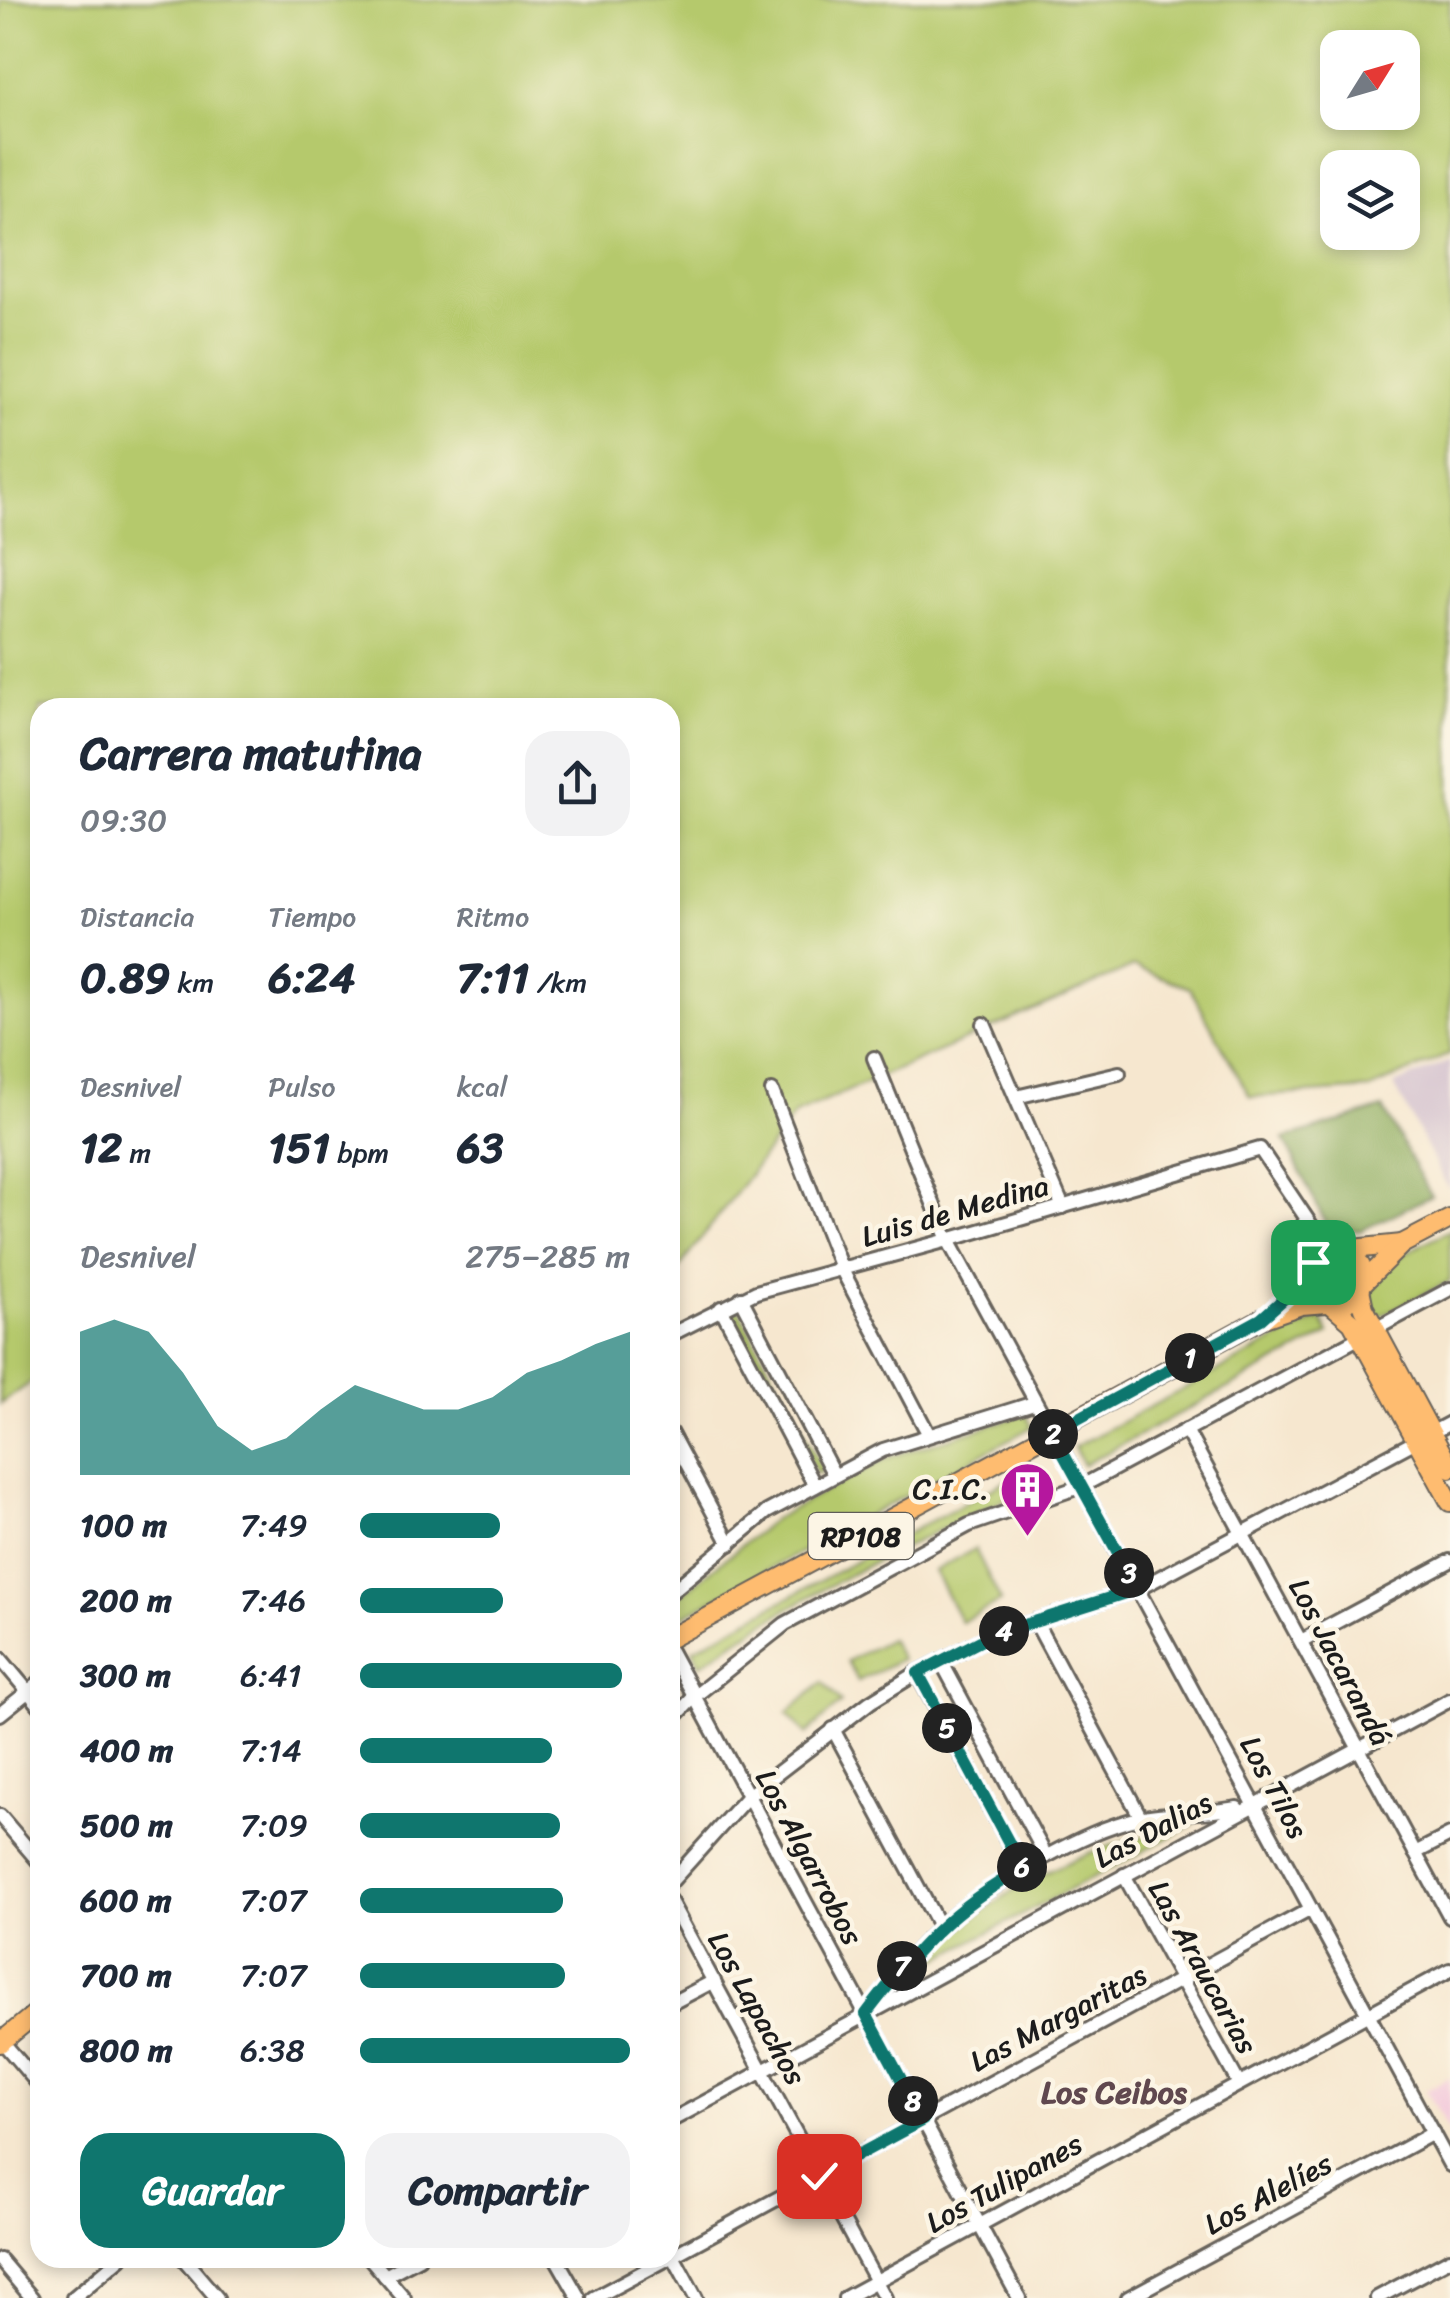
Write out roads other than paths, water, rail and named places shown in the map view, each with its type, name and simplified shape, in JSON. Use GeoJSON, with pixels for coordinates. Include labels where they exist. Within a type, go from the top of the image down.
{"type":"FeatureCollection","features":[{"type":"Feature","properties":{"kind":"main road","name":"RP108"},"geometry":{"type":"LineString","coordinates":[[680,1633],[1261,1319],[1301,1305],[1348,1302],[1402,1244],[1450,1219]]}},
{"type":"Feature","properties":{"kind":"main road","name":"RP108"},"geometry":{"type":"LineString","coordinates":[[1261,1319],[1296,1288],[1322,1254],[1402,1244]]}},
{"type":"Feature","properties":{"kind":"main road"},"geometry":{"type":"LineString","coordinates":[[1338,1250],[1355,1258],[1360,1266],[1368,1333],[1424,1438],[1450,1502]]}},
{"type":"Feature","properties":{"kind":"main road"},"geometry":{"type":"LineString","coordinates":[[1311,1266],[1310,1286],[1320,1299],[1368,1333]]}},
{"type":"Feature","properties":{"kind":"main road"},"geometry":{"type":"LineString","coordinates":[[1424,1438],[1450,1468]]}},
{"type":"Feature","properties":{"kind":"main road"},"geometry":{"type":"LineString","coordinates":[[1,2041],[30,2018]]}},
{"type":"Feature","properties":{"kind":"street"},"geometry":{"type":"LineString","coordinates":[[984,1024],[1063,1207]]}},
{"type":"Feature","properties":{"kind":"street","name":"Los Tilos"},"geometry":{"type":"LineString","coordinates":[[874,1058],[948,1240],[1450,2166]]}},
{"type":"Feature","properties":{"kind":"street"},"geometry":{"type":"LineString","coordinates":[[1016,1097],[1119,1073]]}},
{"type":"Feature","properties":{"kind":"street"},"geometry":{"type":"LineString","coordinates":[[772,1091],[842,1268],[930,1435]]}},
{"type":"Feature","properties":{"kind":"street","name":"Luis de Medina"},"geometry":{"type":"LineString","coordinates":[[680,1330],[740,1298],[1260,1149],[1296,1202]]}},
{"type":"Feature","properties":{"kind":"street"},"geometry":{"type":"LineString","coordinates":[[1296,1202],[1318,1234],[1338,1250]]}},
{"type":"Feature","properties":{"kind":"street"},"geometry":{"type":"LineString","coordinates":[[1296,1202],[1311,1242],[1311,1266]]}},
{"type":"Feature","properties":{"kind":"street"},"geometry":{"type":"LineString","coordinates":[[680,1712],[785,1624],[969,1525],[1082,1486],[1450,1289]]}},
{"type":"Feature","properties":{"kind":"street"},"geometry":{"type":"LineString","coordinates":[[740,1298],[834,1475]]}},
{"type":"Feature","properties":{"kind":"street"},"geometry":{"type":"LineString","coordinates":[[721,1308],[814,1486]]}},
{"type":"Feature","properties":{"kind":"street"},"geometry":{"type":"LineString","coordinates":[[680,1585],[767,1512],[882,1450],[1034,1403]]}},
{"type":"Feature","properties":{"kind":"street"},"geometry":{"type":"LineString","coordinates":[[680,1872],[748,1796],[833,1729],[918,1673],[990,1636],[1138,1589],[1450,1424]]}},
{"type":"Feature","properties":{"kind":"street","name":"Los Jacarandá"},"geometry":{"type":"LineString","coordinates":[[1186,1430],[1450,1917]]}},
{"type":"Feature","properties":{"kind":"street"},"geometry":{"type":"LineString","coordinates":[[680,1451],[730,1544]]}},
{"type":"Feature","properties":{"kind":"street"},"geometry":{"type":"LineString","coordinates":[[1300,1641],[1450,1561]]}},
{"type":"Feature","properties":{"kind":"street"},"geometry":{"type":"LineString","coordinates":[[1035,1621],[1141,1818]]}},
{"type":"Feature","properties":{"kind":"street"},"geometry":{"type":"LineString","coordinates":[[0,1658],[30,1694]]}},
{"type":"Feature","properties":{"kind":"street"},"geometry":{"type":"LineString","coordinates":[[940,1661],[1046,1856]]}},
{"type":"Feature","properties":{"kind":"street","name":"Los Algarrobos"},"geometry":{"type":"LineString","coordinates":[[680,1669],[1019,2298]]}},
{"type":"Feature","properties":{"kind":"street"},"geometry":{"type":"LineString","coordinates":[[918,1673],[1023,1869]]}},
{"type":"Feature","properties":{"kind":"street"},"geometry":{"type":"LineString","coordinates":[[0,1714],[28,1691]]}},
{"type":"Feature","properties":{"kind":"street","name":"Las Dalias"},"geometry":{"type":"LineString","coordinates":[[680,2115],[1450,1700]]}},
{"type":"Feature","properties":{"kind":"street"},"geometry":{"type":"LineString","coordinates":[[833,1729],[939,1926]]}},
{"type":"Feature","properties":{"kind":"street"},"geometry":{"type":"LineString","coordinates":[[866,2014],[905,1962],[939,1926],[991,1886],[1046,1856],[1104,1828],[1141,1818],[1254,1804]]}},
{"type":"Feature","properties":{"kind":"street"},"geometry":{"type":"LineString","coordinates":[[0,1816],[30,1852]]}},
{"type":"Feature","properties":{"kind":"street"},"geometry":{"type":"LineString","coordinates":[[1415,1853],[1450,1834]]}},
{"type":"Feature","properties":{"kind":"street","name":"Las Araucarias"},"geometry":{"type":"LineString","coordinates":[[1124,1875],[1239,2084]]}},
{"type":"Feature","properties":{"kind":"street","name":"Las Margaritas"},"geometry":{"type":"LineString","coordinates":[[680,2250],[1312,1910]]}},
{"type":"Feature","properties":{"kind":"street","name":"Los Lapachos"},"geometry":{"type":"LineString","coordinates":[[680,1920],[885,2298]]}},
{"type":"Feature","properties":{"kind":"street","name":"Los Tulipanes"},"geometry":{"type":"LineString","coordinates":[[846,2298],[1450,1970]]}},
{"type":"Feature","properties":{"kind":"street"},"geometry":{"type":"LineString","coordinates":[[680,1999],[714,1982]]}},
{"type":"Feature","properties":{"kind":"street"},"geometry":{"type":"LineString","coordinates":[[1,2041],[30,2074]]}},
{"type":"Feature","properties":{"kind":"street","name":"Los Alelíes"},"geometry":{"type":"LineString","coordinates":[[1128,2298],[1432,2133]]}},
{"type":"Feature","properties":{"kind":"street"},"geometry":{"type":"LineString","coordinates":[[1377,2298],[1450,2258]]}},
{"type":"Feature","properties":{"kind":"street"},"geometry":{"type":"LineString","coordinates":[[0,2260],[32,2298]]}},
{"type":"Feature","properties":{"kind":"street"},"geometry":{"type":"LineString","coordinates":[[73,2298],[109,2268]]}},
{"type":"Feature","properties":{"kind":"street"},"geometry":{"type":"LineString","coordinates":[[192,2268],[218,2298]]}},
{"type":"Feature","properties":{"kind":"street"},"geometry":{"type":"LineString","coordinates":[[378,2268],[404,2298]]}},
{"type":"Feature","properties":{"kind":"street"},"geometry":{"type":"LineString","coordinates":[[385,2276],[400,2268]]}},
{"type":"Feature","properties":{"kind":"street"},"geometry":{"type":"LineString","coordinates":[[562,2268],[579,2298]]}},
{"type":"Feature","properties":{"kind":"street","name":"Las Margaritas"},"geometry":{"type":"LineString","coordinates":[[594,2298],[647,2268]]}},
{"type":"Feature","properties":{"kind":"street"},"geometry":{"type":"LineString","coordinates":[[678,2268],[696,2298]]}},
{"type":"Feature","properties":{"kind":"place","name":"C.I.C."},"geometry":{"type":"Point","coordinates":[1028,1538]}},
{"type":"Feature","properties":{"kind":"district","name":"Los Ceibos"},"geometry":{"type":"Point","coordinates":[1114,2092]}}]}
